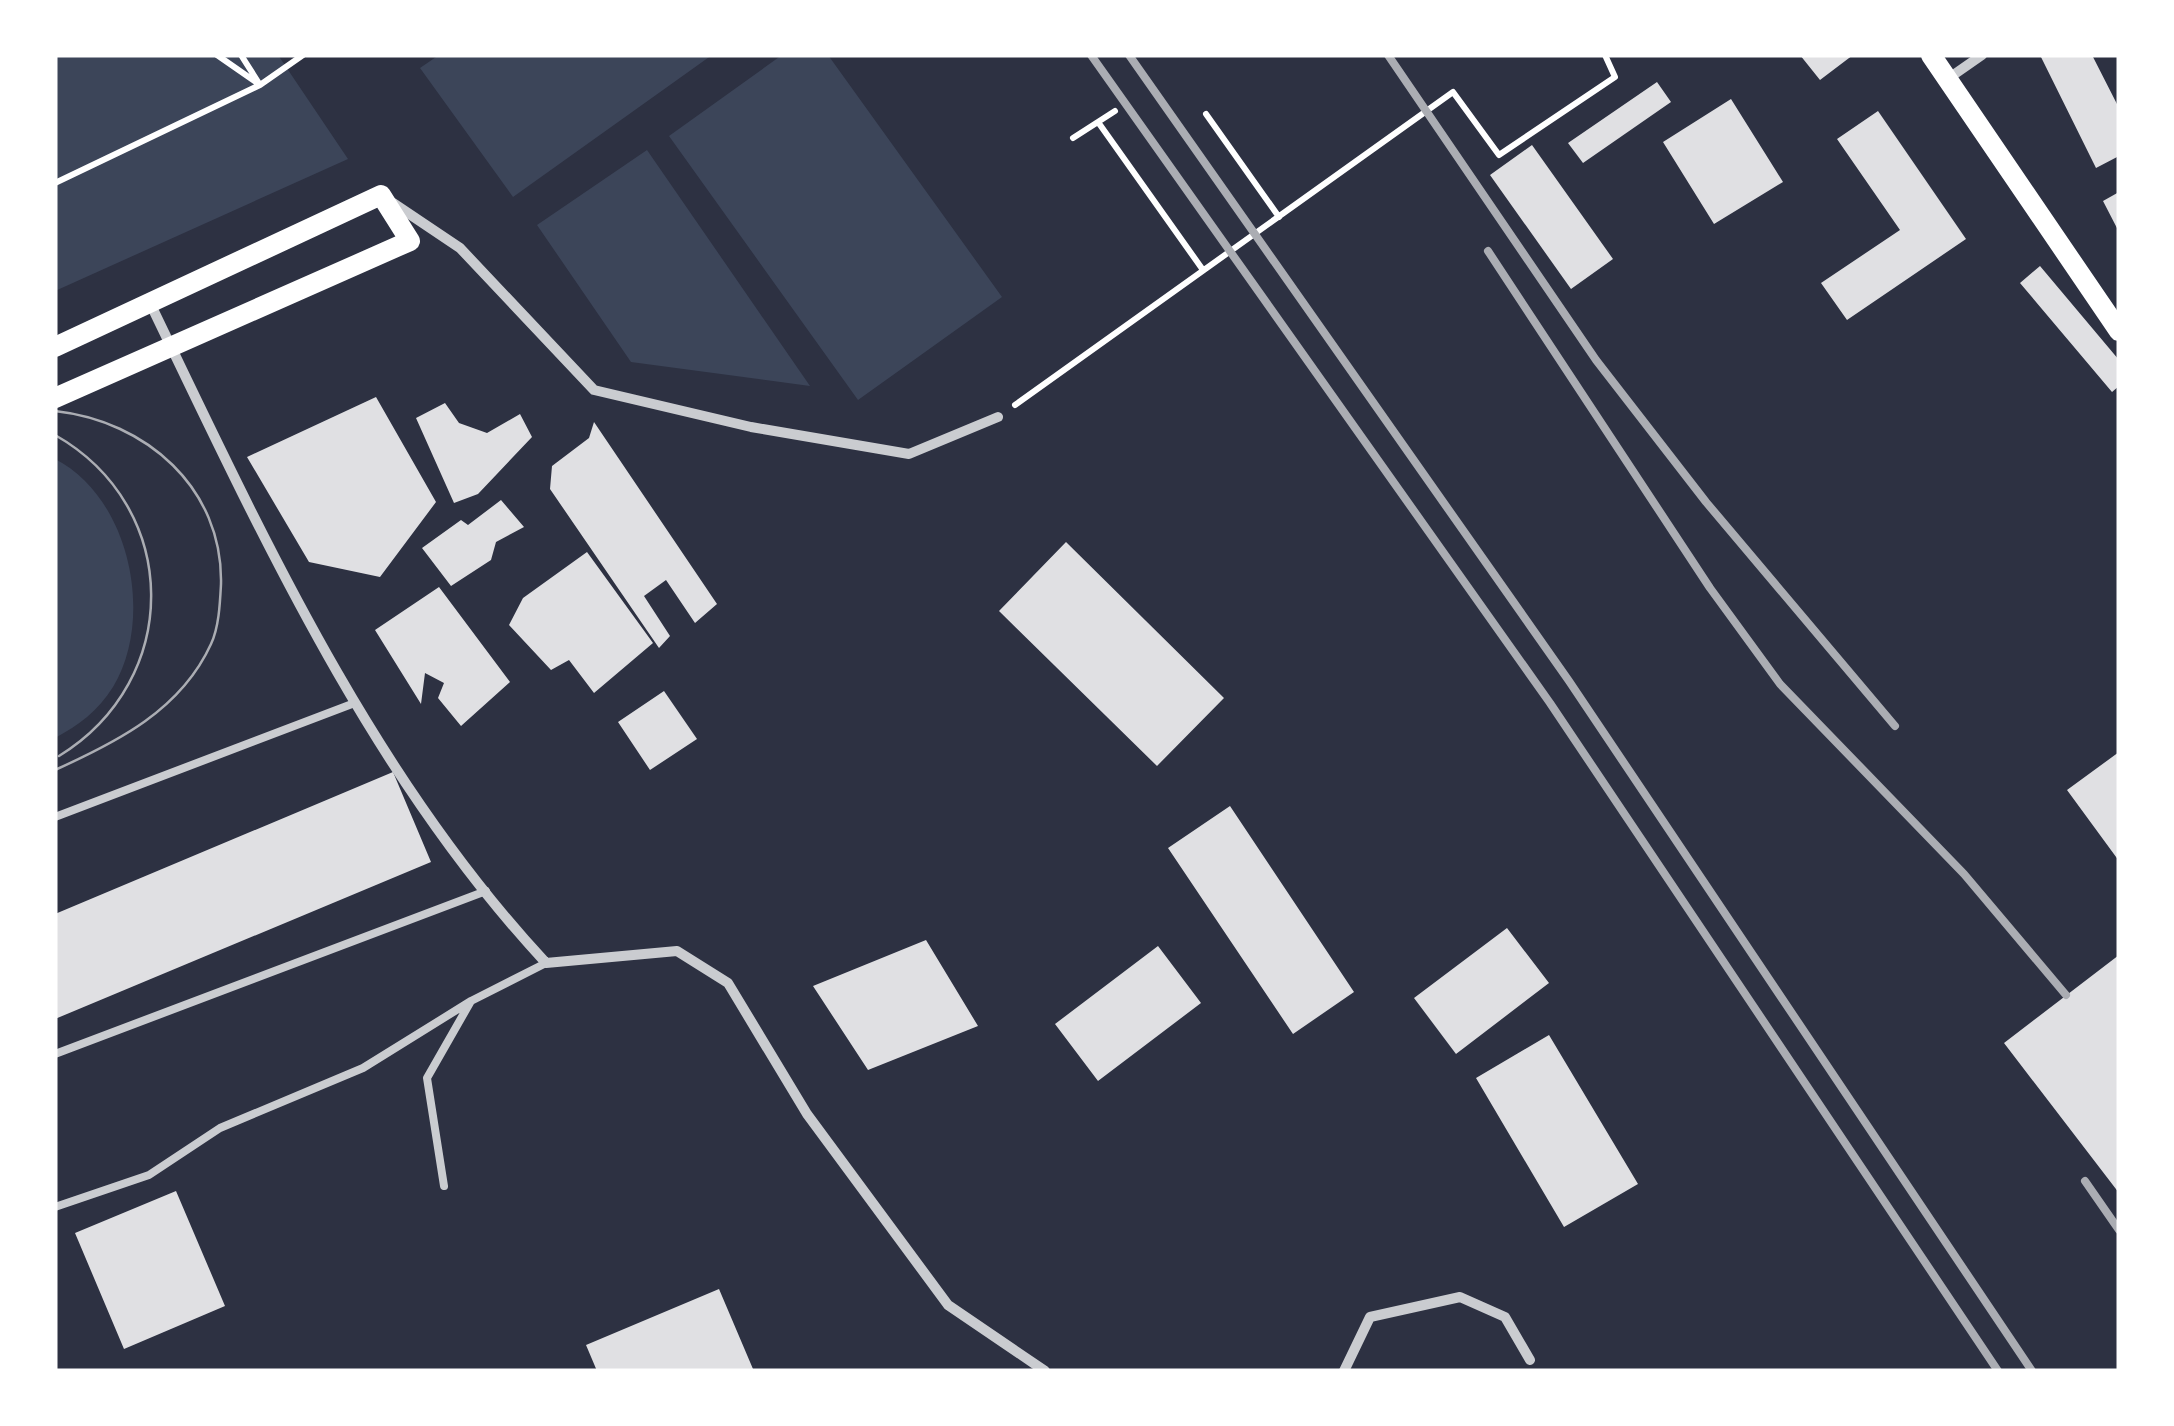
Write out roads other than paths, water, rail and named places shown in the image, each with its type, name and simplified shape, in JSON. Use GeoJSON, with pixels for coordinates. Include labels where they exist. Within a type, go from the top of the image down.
{"type":"FeatureCollection","features":[{"type":"Feature","properties":{"kind":"main road"},"geometry":{"type":"LineString","coordinates":[[1930,55],[2112,307],[2119,331]]}},
{"type":"Feature","properties":{"kind":"main road"},"geometry":{"type":"LineString","coordinates":[[55,348],[381,195],[410,241],[55,398]]}},
{"type":"Feature","properties":{"kind":"street"},"geometry":{"type":"LineString","coordinates":[[1949,78],[1982,55]]}},
{"type":"Feature","properties":{"kind":"street"},"geometry":{"type":"LineString","coordinates":[[381,195],[460,248],[594,390],[752,427],[909,454],[998,417]]}},
{"type":"Feature","properties":{"kind":"street"},"geometry":{"type":"LineString","coordinates":[[150,303],[352,704],[486,891],[546,962],[676,951],[728,982],[807,1114],[948,1305],[1045,1371]]}},
{"type":"Feature","properties":{"kind":"street"},"geometry":{"type":"LineString","coordinates":[[1344,1371],[1370,1317],[1460,1297],[1505,1316],[1530,1360]]}},
{"type":"Feature","properties":{"kind":"lane"},"geometry":{"type":"LineString","coordinates":[[55,817],[352,704]]}},
{"type":"Feature","properties":{"kind":"lane"},"geometry":{"type":"LineString","coordinates":[[55,1054],[486,891]]}},
{"type":"Feature","properties":{"kind":"lane"},"geometry":{"type":"LineString","coordinates":[[55,1207],[149,1175],[220,1128],[364,1068],[471,1001],[546,962]]}},
{"type":"Feature","properties":{"kind":"lane"},"geometry":{"type":"LineString","coordinates":[[444,1186],[427,1078],[471,1001]]}},
{"type":"Feature","properties":{"kind":"tram line"},"geometry":{"type":"LineString","coordinates":[[55,411],[88,417],[120,429],[173,465],[209,518],[218,549],[221,584],[214,637],[183,688],[124,735],[55,770]]}},
{"type":"Feature","properties":{"kind":"tram line"},"geometry":{"type":"LineString","coordinates":[[55,435],[97,466],[127,505],[145,548],[151,594],[146,640],[129,684],[100,723],[59,756]]}},
{"type":"Feature","properties":{"kind":"railway"},"geometry":{"type":"LineString","coordinates":[[1091,55],[1550,703],[1998,1371]]}},
{"type":"Feature","properties":{"kind":"railway"},"geometry":{"type":"LineString","coordinates":[[1129,55],[1569,681],[2032,1371]]}},
{"type":"Feature","properties":{"kind":"railway"},"geometry":{"type":"LineString","coordinates":[[1388,55],[1596,360],[1706,502],[1895,726]]}},
{"type":"Feature","properties":{"kind":"railway"},"geometry":{"type":"LineString","coordinates":[[1488,251],[1710,588],[1780,684],[1964,874],[2066,995]]}},
{"type":"Feature","properties":{"kind":"railway"},"geometry":{"type":"LineString","coordinates":[[2085,1181],[2119,1230]]}}]}
